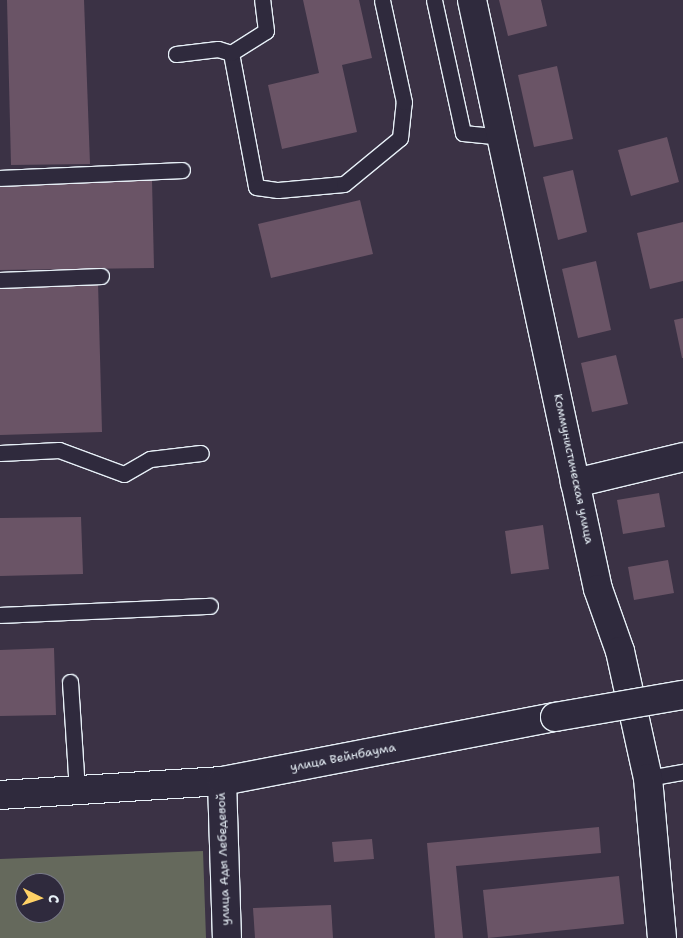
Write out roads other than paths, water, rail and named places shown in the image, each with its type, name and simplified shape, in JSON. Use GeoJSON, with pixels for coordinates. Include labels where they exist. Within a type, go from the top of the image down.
{"type":"FeatureCollection","features":[{"type":"Feature","properties":{"kind":"main road","name":"Коммунистическая улица"},"geometry":{"type":"LineString","coordinates":[[472,0],[503,137],[598,589],[620,651],[648,778],[662,938]]}},
{"type":"Feature","properties":{"kind":"main road"},"geometry":{"type":"LineString","coordinates":[[576,483],[683,457]]}},
{"type":"Feature","properties":{"kind":"main road","name":"улица Вейнбаума"},"geometry":{"type":"LineString","coordinates":[[0,795],[222,781],[555,717],[683,695]]}},
{"type":"Feature","properties":{"kind":"main road","name":"улица Ады Лебедевой"},"geometry":{"type":"LineString","coordinates":[[222,781],[227,938]]}},
{"type":"Feature","properties":{"kind":"lane"},"geometry":{"type":"LineString","coordinates":[[231,54],[266,31],[262,0]]}},
{"type":"Feature","properties":{"kind":"lane"},"geometry":{"type":"LineString","coordinates":[[231,54],[256,187],[278,190],[344,184],[400,138],[404,102],[382,0]]}},
{"type":"Feature","properties":{"kind":"lane"},"geometry":{"type":"LineString","coordinates":[[434,0],[463,133],[503,137]]}},
{"type":"Feature","properties":{"kind":"lane"},"geometry":{"type":"LineString","coordinates":[[176,54],[218,48],[231,54]]}},
{"type":"Feature","properties":{"kind":"lane"},"geometry":{"type":"LineString","coordinates":[[0,178],[182,170]]}},
{"type":"Feature","properties":{"kind":"lane"},"geometry":{"type":"LineString","coordinates":[[0,280],[101,276]]}},
{"type":"Feature","properties":{"kind":"lane"},"geometry":{"type":"LineString","coordinates":[[0,453],[58,450],[124,474],[150,459],[201,453]]}},
{"type":"Feature","properties":{"kind":"lane"},"geometry":{"type":"LineString","coordinates":[[0,615],[210,606]]}},
{"type":"Feature","properties":{"kind":"lane"},"geometry":{"type":"LineString","coordinates":[[70,682],[77,791]]}},
{"type":"Feature","properties":{"kind":"lane"},"geometry":{"type":"LineString","coordinates":[[648,778],[683,772]]}}]}
